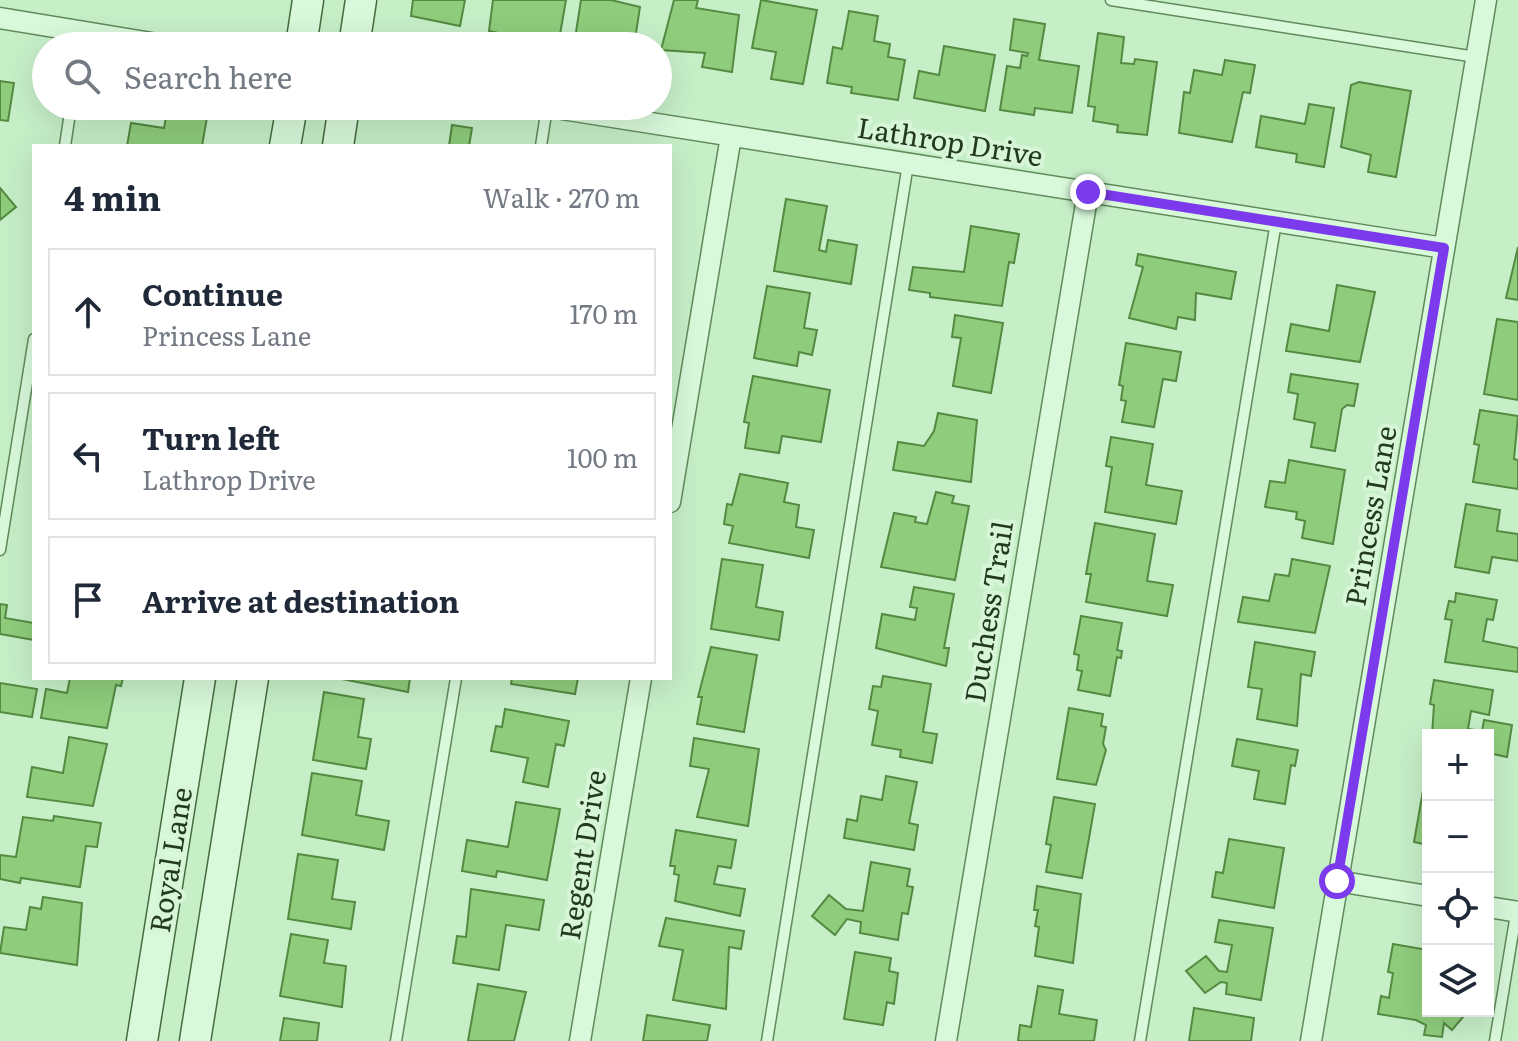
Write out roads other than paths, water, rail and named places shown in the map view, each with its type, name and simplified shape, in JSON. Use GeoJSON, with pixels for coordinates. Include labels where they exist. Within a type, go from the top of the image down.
{"type":"FeatureCollection","features":[{"type":"Feature","properties":{"kind":"main road"},"geometry":{"type":"LineString","coordinates":[[303,32],[308,0]]}},
{"type":"Feature","properties":{"kind":"main road"},"geometry":{"type":"LineString","coordinates":[[356,32],[361,0]]}},
{"type":"Feature","properties":{"kind":"main road"},"geometry":{"type":"LineString","coordinates":[[285,144],[290,120]]}},
{"type":"Feature","properties":{"kind":"main road"},"geometry":{"type":"LineString","coordinates":[[338,144],[342,120]]}},
{"type":"Feature","properties":{"kind":"main road","name":"Royal Lane"},"geometry":{"type":"LineString","coordinates":[[142,1041],[200,680]]}},
{"type":"Feature","properties":{"kind":"main road","name":"Royal Lane"},"geometry":{"type":"LineString","coordinates":[[195,1041],[253,680]]}},
{"type":"Feature","properties":{"kind":"street","name":"Princess Lane"},"geometry":{"type":"LineString","coordinates":[[1311,1041],[1486,0]]}},
{"type":"Feature","properties":{"kind":"street"},"geometry":{"type":"LineString","coordinates":[[0,18],[55,32]]}},
{"type":"Feature","properties":{"kind":"street","name":"Lathrop Drive"},"geometry":{"type":"LineString","coordinates":[[632,120],[1444,248]]}},
{"type":"Feature","properties":{"kind":"street"},"geometry":{"type":"LineString","coordinates":[[672,490],[731,136]]}},
{"type":"Feature","properties":{"kind":"street","name":"Duchess Trail"},"geometry":{"type":"LineString","coordinates":[[946,1041],[1088,192]]}},
{"type":"Feature","properties":{"kind":"street","name":"Regent Drive"},"geometry":{"type":"LineString","coordinates":[[580,1041],[641,680]]}},
{"type":"Feature","properties":{"kind":"street"},"geometry":{"type":"LineString","coordinates":[[1337,881],[1422,895]]}},
{"type":"Feature","properties":{"kind":"street"},"geometry":{"type":"LineString","coordinates":[[1494,907],[1517,908]]}},
{"type":"Feature","properties":{"kind":"lane"},"geometry":{"type":"LineString","coordinates":[[1111,0],[1476,57]]}},
{"type":"Feature","properties":{"kind":"lane"},"geometry":{"type":"LineString","coordinates":[[65,144],[69,120]]}},
{"type":"Feature","properties":{"kind":"lane"},"geometry":{"type":"LineString","coordinates":[[541,144],[544,120]]}},
{"type":"Feature","properties":{"kind":"lane"},"geometry":{"type":"LineString","coordinates":[[767,1041],[908,164]]}},
{"type":"Feature","properties":{"kind":"lane"},"geometry":{"type":"LineString","coordinates":[[1140,1041],[1276,222]]}},
{"type":"Feature","properties":{"kind":"lane"},"geometry":{"type":"LineString","coordinates":[[0,550],[32,351]]}},
{"type":"Feature","properties":{"kind":"lane"},"geometry":{"type":"LineString","coordinates":[[396,1041],[456,680]]}},
{"type":"Feature","properties":{"kind":"lane"},"geometry":{"type":"LineString","coordinates":[[1495,1041],[1517,908]]}}]}
